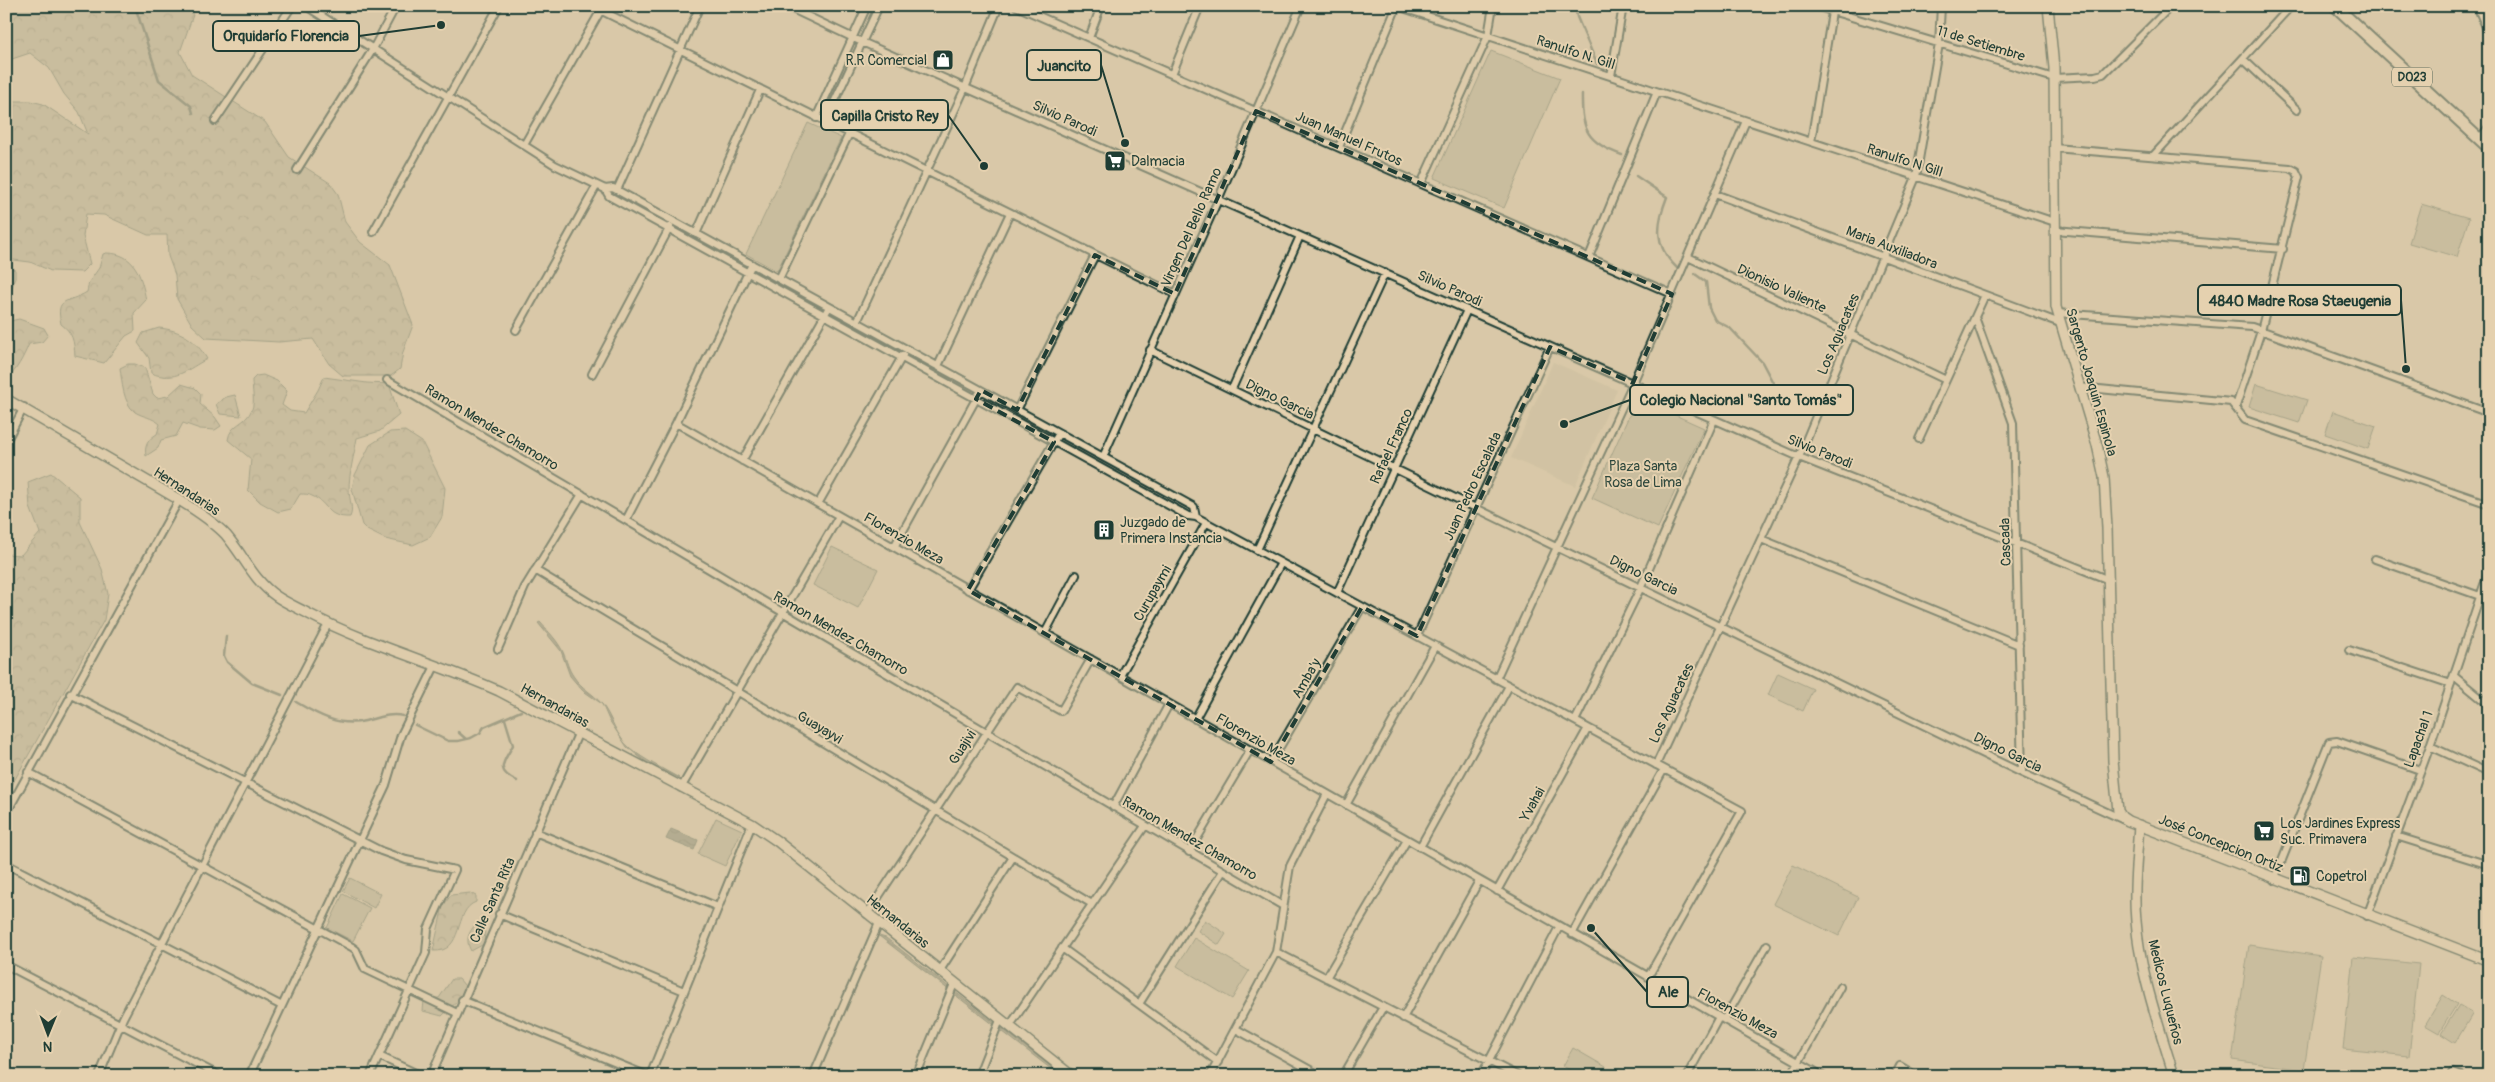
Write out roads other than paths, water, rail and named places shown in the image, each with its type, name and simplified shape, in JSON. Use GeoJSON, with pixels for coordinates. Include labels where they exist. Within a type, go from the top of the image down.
{"type":"FeatureCollection","features":[{"type":"Feature","properties":{"kind":"main road","name":"D023"},"geometry":{"type":"LineString","coordinates":[[2335,6],[2489,148]]}},
{"type":"Feature","properties":{"kind":"street"},"geometry":{"type":"LineString","coordinates":[[214,121],[292,6]]}},
{"type":"Feature","properties":{"kind":"street"},"geometry":{"type":"LineString","coordinates":[[306,6],[555,165],[605,189],[613,188],[617,190],[982,390],[1194,507],[1196,517]]}},
{"type":"Feature","properties":{"kind":"street"},"geometry":{"type":"LineString","coordinates":[[297,170],[373,49],[396,6]]}},
{"type":"Feature","properties":{"kind":"street"},"geometry":{"type":"LineString","coordinates":[[373,232],[499,6]]}},
{"type":"Feature","properties":{"kind":"street"},"geometry":{"type":"LineString","coordinates":[[592,6],[1175,294]]}},
{"type":"Feature","properties":{"kind":"street"},"geometry":{"type":"LineString","coordinates":[[617,190],[700,6]]}},
{"type":"Feature","properties":{"kind":"street","name":"Silvio Parodi"},"geometry":{"type":"LineString","coordinates":[[786,6],[965,88],[1799,457],[2109,580]]}},
{"type":"Feature","properties":{"kind":"street"},"geometry":{"type":"LineString","coordinates":[[816,118],[867,6]]}},
{"type":"Feature","properties":{"kind":"street"},"geometry":{"type":"LineString","coordinates":[[825,122],[878,6]]}},
{"type":"Feature","properties":{"kind":"street"},"geometry":{"type":"LineString","coordinates":[[857,322],[965,88],[999,6]]}},
{"type":"Feature","properties":{"kind":"street","name":"Juan Manuel Frutos"},"geometry":{"type":"LineString","coordinates":[[1016,6],[1672,294]]}},
{"type":"Feature","properties":{"kind":"street"},"geometry":{"type":"LineString","coordinates":[[1089,38],[1101,6]]}},
{"type":"Feature","properties":{"kind":"street"},"geometry":{"type":"LineString","coordinates":[[1172,74],[1200,6]]}},
{"type":"Feature","properties":{"kind":"street","name":"Virgen Del Bello Ramo"},"geometry":{"type":"LineString","coordinates":[[1103,457],[1218,200],[1301,6]]}},
{"type":"Feature","properties":{"kind":"street"},"geometry":{"type":"LineString","coordinates":[[1338,147],[1397,6]]}},
{"type":"Feature","properties":{"kind":"street","name":"Ranulfo N. Gill"},"geometry":{"type":"LineString","coordinates":[[1397,6],[1415,9],[1488,36],[1746,121]]}},
{"type":"Feature","properties":{"kind":"street"},"geometry":{"type":"LineString","coordinates":[[1421,184],[1488,36],[1493,6]]}},
{"type":"Feature","properties":{"kind":"street"},"geometry":{"type":"LineString","coordinates":[[1611,76],[1623,6]]}},
{"type":"Feature","properties":{"kind":"street","name":"11 de Setiembre"},"geometry":{"type":"LineString","coordinates":[[1815,6],[1832,9],[1939,44],[2054,78],[2103,74],[2171,6]]}},
{"type":"Feature","properties":{"kind":"street","name":"Los Aguacates"},"geometry":{"type":"LineString","coordinates":[[1656,765],[1799,457],[1916,177],[1939,44],[1941,6]]}},
{"type":"Feature","properties":{"kind":"street","name":"Sargento Joaquin Espinola"},"geometry":{"type":"LineString","coordinates":[[2048,6],[2054,78],[2057,313],[2098,445],[2104,477],[2115,788],[2118,810],[2122,818],[2128,821]]}},
{"type":"Feature","properties":{"kind":"street"},"geometry":{"type":"LineString","coordinates":[[2154,155],[2291,6]]}},
{"type":"Feature","properties":{"kind":"street"},"geometry":{"type":"LineString","coordinates":[[2476,6],[2489,34]]}},
{"type":"Feature","properties":{"kind":"street"},"geometry":{"type":"LineString","coordinates":[[1811,142],[1832,9]]}},
{"type":"Feature","properties":{"kind":"street"},"geometry":{"type":"LineString","coordinates":[[524,145],[601,10]]}},
{"type":"Feature","properties":{"kind":"street"},"geometry":{"type":"LineString","coordinates":[[2242,59],[2297,110]]}},
{"type":"Feature","properties":{"kind":"street"},"geometry":{"type":"LineString","coordinates":[[696,234],[760,90]]}},
{"type":"Feature","properties":{"kind":"street"},"geometry":{"type":"LineString","coordinates":[[1589,257],[1657,92]]}},
{"type":"Feature","properties":{"kind":"street"},"geometry":{"type":"LineString","coordinates":[[1496,679],[1633,383],[1746,121]]}},
{"type":"Feature","properties":{"kind":"street","name":"Ranulfo N Gill"},"geometry":{"type":"LineString","coordinates":[[1746,121],[1916,177],[2055,226],[2283,249]]}},
{"type":"Feature","properties":{"kind":"street"},"geometry":{"type":"LineString","coordinates":[[2479,139],[2489,127]]}},
{"type":"Feature","properties":{"kind":"street"},"geometry":{"type":"LineString","coordinates":[[779,279],[849,134]]}},
{"type":"Feature","properties":{"kind":"street"},"geometry":{"type":"LineString","coordinates":[[2054,148],[2154,155],[2290,168],[2296,171],[2299,177],[2283,249],[2261,331],[2236,406]]}},
{"type":"Feature","properties":{"kind":"street"},"geometry":{"type":"LineString","coordinates":[[516,330],[597,185]]}},
{"type":"Feature","properties":{"kind":"street"},"geometry":{"type":"LineString","coordinates":[[605,189],[609,196],[1188,516],[1196,517],[1742,811],[1648,977]]}},
{"type":"Feature","properties":{"kind":"street","name":"Maria Auxiliadora"},"geometry":{"type":"LineString","coordinates":[[1715,194],[2060,323]]}},
{"type":"Feature","properties":{"kind":"street"},"geometry":{"type":"LineString","coordinates":[[938,366],[1010,213]]}},
{"type":"Feature","properties":{"kind":"street"},"geometry":{"type":"LineString","coordinates":[[592,374],[673,221]]}},
{"type":"Feature","properties":{"kind":"street"},"geometry":{"type":"LineString","coordinates":[[1232,389],[1300,236]]}},
{"type":"Feature","properties":{"kind":"street"},"geometry":{"type":"LineString","coordinates":[[1017,410],[1096,255]]}},
{"type":"Feature","properties":{"kind":"street","name":"Dionisio Valiente"},"geometry":{"type":"LineString","coordinates":[[1688,257],[1946,380]]}},
{"type":"Feature","properties":{"kind":"street"},"geometry":{"type":"LineString","coordinates":[[626,520],[676,423],[752,264]]}},
{"type":"Feature","properties":{"kind":"street"},"geometry":{"type":"LineString","coordinates":[[1257,550],[1385,273]]}},
{"type":"Feature","properties":{"kind":"street"},"geometry":{"type":"LineString","coordinates":[[1919,439],[1985,295]]}},
{"type":"Feature","properties":{"kind":"street"},"geometry":{"type":"LineString","coordinates":[[742,461],[829,306]]}},
{"type":"Feature","properties":{"kind":"street","name":"Rafael Franco"},"geometry":{"type":"LineString","coordinates":[[1337,593],[1467,310]]}},
{"type":"Feature","properties":{"kind":"street"},"geometry":{"type":"LineString","coordinates":[[2057,313],[2252,327],[2489,412]]}},
{"type":"Feature","properties":{"kind":"street","name":"Cascada"},"geometry":{"type":"LineString","coordinates":[[1975,317],[2013,423],[2018,544],[2022,773]]}},
{"type":"Feature","properties":{"kind":"street","name":"Juan Pedro Escalada"},"geometry":{"type":"LineString","coordinates":[[1417,636],[1550,347]]}},
{"type":"Feature","properties":{"kind":"street"},"geometry":{"type":"LineString","coordinates":[[818,504],[906,349]]}},
{"type":"Feature","properties":{"kind":"street","name":"Digno Garcia"},"geometry":{"type":"LineString","coordinates":[[1150,350],[2022,773],[2128,821]]}},
{"type":"Feature","properties":{"kind":"street","name":"Ramon Mendez Chamorro"},"geometry":{"type":"LineString","coordinates":[[387,380],[1283,906]]}},
{"type":"Feature","properties":{"kind":"street"},"geometry":{"type":"LineString","coordinates":[[2079,387],[2222,400],[2236,406],[2245,420],[2489,504]]}},
{"type":"Feature","properties":{"kind":"street"},"geometry":{"type":"LineString","coordinates":[[894,547],[982,390]]}},
{"type":"Feature","properties":{"kind":"street","name":"Hernandarias"},"geometry":{"type":"LineString","coordinates":[[6,399],[179,500],[222,532],[265,588],[278,598],[328,624],[384,648],[499,690],[578,734],[752,824],[777,841],[954,984],[1072,1076]]}},
{"type":"Feature","properties":{"kind":"street"},"geometry":{"type":"LineString","coordinates":[[6,442],[24,408]]}},
{"type":"Feature","properties":{"kind":"street"},"geometry":{"type":"LineString","coordinates":[[1575,721],[1641,587],[1714,420]]}},
{"type":"Feature","properties":{"kind":"street","name":"Florenzio Meza"},"geometry":{"type":"LineString","coordinates":[[676,423],[1823,1076]]}},
{"type":"Feature","properties":{"kind":"street"},"geometry":{"type":"LineString","coordinates":[[968,590],[1059,433]]}},
{"type":"Feature","properties":{"kind":"street"},"geometry":{"type":"LineString","coordinates":[[498,649],[525,588],[582,494]]}},
{"type":"Feature","properties":{"kind":"street"},"geometry":{"type":"LineString","coordinates":[[6,814],[70,694],[179,500]]}},
{"type":"Feature","properties":{"kind":"street"},"geometry":{"type":"LineString","coordinates":[[681,788],[838,516]]}},
{"type":"Feature","properties":{"kind":"street","name":"Curupaymi"},"geometry":{"type":"LineString","coordinates":[[1120,676],[1206,523]]}},
{"type":"Feature","properties":{"kind":"street"},"geometry":{"type":"LineString","coordinates":[[1761,539],[2019,645]]}},
{"type":"Feature","properties":{"kind":"street"},"geometry":{"type":"LineString","coordinates":[[2375,559],[2489,595]]}},
{"type":"Feature","properties":{"kind":"street"},"geometry":{"type":"LineString","coordinates":[[1195,719],[1281,563]]}},
{"type":"Feature","properties":{"kind":"street","name":"Guayayvi"},"geometry":{"type":"LineString","coordinates":[[535,570],[1092,904]]}},
{"type":"Feature","properties":{"kind":"street","name":"Lapachal 1"},"geometry":{"type":"LineString","coordinates":[[2367,916],[2430,746],[2489,570]]}},
{"type":"Feature","properties":{"kind":"street"},"geometry":{"type":"LineString","coordinates":[[1045,633],[1076,575]]}},
{"type":"Feature","properties":{"kind":"street","name":"Amba'y"},"geometry":{"type":"LineString","coordinates":[[1271,762],[1362,607]]}},
{"type":"Feature","properties":{"kind":"street"},"geometry":{"type":"LineString","coordinates":[[99,1076],[120,1024],[328,624]]}},
{"type":"Feature","properties":{"kind":"street"},"geometry":{"type":"LineString","coordinates":[[1346,805],[1435,646]]}},
{"type":"Feature","properties":{"kind":"street"},"geometry":{"type":"LineString","coordinates":[[2350,650],[2451,684]]}},
{"type":"Feature","properties":{"kind":"street","name":"Guajivi"},"geometry":{"type":"LineString","coordinates":[[867,914],[1016,687],[1061,711],[1091,659]]}},
{"type":"Feature","properties":{"kind":"street"},"geometry":{"type":"LineString","coordinates":[[249,1076],[386,784],[401,736],[435,666]]}},
{"type":"Feature","properties":{"kind":"street"},"geometry":{"type":"LineString","coordinates":[[2454,676],[2489,705]]}},
{"type":"Feature","properties":{"kind":"street"},"geometry":{"type":"LineString","coordinates":[[1420,847],[1510,686]]}},
{"type":"Feature","properties":{"kind":"street"},"geometry":{"type":"LineString","coordinates":[[70,694],[359,841],[393,856],[454,870],[428,929],[426,954],[370,1076]]}},
{"type":"Feature","properties":{"kind":"street"},"geometry":{"type":"LineString","coordinates":[[1113,807],[1170,704]]}},
{"type":"Feature","properties":{"kind":"street","name":"Yvahai"},"geometry":{"type":"LineString","coordinates":[[1497,891],[1588,728]]}},
{"type":"Feature","properties":{"kind":"street","name":"Calle Santa Rita"},"geometry":{"type":"LineString","coordinates":[[430,1076],[578,734]]}},
{"type":"Feature","properties":{"kind":"street"},"geometry":{"type":"LineString","coordinates":[[2274,880],[2329,742],[2337,741],[2420,770]]}},
{"type":"Feature","properties":{"kind":"street"},"geometry":{"type":"LineString","coordinates":[[2430,746],[2489,773]]}},
{"type":"Feature","properties":{"kind":"street"},"geometry":{"type":"LineString","coordinates":[[1189,852],[1250,750]]}},
{"type":"Feature","properties":{"kind":"street"},"geometry":{"type":"LineString","coordinates":[[1572,934],[1664,769]]}},
{"type":"Feature","properties":{"kind":"street"},"geometry":{"type":"LineString","coordinates":[[28,772],[356,950],[364,969],[457,1012]]}},
{"type":"Feature","properties":{"kind":"street"},"geometry":{"type":"LineString","coordinates":[[1210,1076],[1276,952],[1290,866],[1327,794]]}},
{"type":"Feature","properties":{"kind":"street","name":"José Concepcion Ortiz"},"geometry":{"type":"LineString","coordinates":[[2128,821],[2274,880],[2489,961]]}},
{"type":"Feature","properties":{"kind":"street"},"geometry":{"type":"LineString","coordinates":[[462,1000],[649,1076],[752,824]]}},
{"type":"Feature","properties":{"kind":"street","name":"Medicos Luqueños"},"geometry":{"type":"LineString","coordinates":[[2139,825],[2135,895],[2139,946],[2144,972],[2174,1076]]}},
{"type":"Feature","properties":{"kind":"street"},"geometry":{"type":"LineString","coordinates":[[1009,1027],[1145,826]]}},
{"type":"Feature","properties":{"kind":"street"},"geometry":{"type":"LineString","coordinates":[[535,832],[718,907]]}},
{"type":"Feature","properties":{"kind":"street"},"geometry":{"type":"LineString","coordinates":[[2396,836],[2489,865]]}},
{"type":"Feature","properties":{"kind":"street"},"geometry":{"type":"LineString","coordinates":[[1326,978],[1407,840]]}},
{"type":"Feature","properties":{"kind":"street"},"geometry":{"type":"LineString","coordinates":[[939,972],[1013,857]]}},
{"type":"Feature","properties":{"kind":"street"},"geometry":{"type":"LineString","coordinates":[[6,864],[282,1006]]}},
{"type":"Feature","properties":{"kind":"street"},"geometry":{"type":"LineString","coordinates":[[1139,1004],[1223,871]]}},
{"type":"Feature","properties":{"kind":"street"},"geometry":{"type":"LineString","coordinates":[[1403,1018],[1479,881]]}},
{"type":"Feature","properties":{"kind":"street"},"geometry":{"type":"LineString","coordinates":[[500,914],[684,991]]}},
{"type":"Feature","properties":{"kind":"street"},"geometry":{"type":"LineString","coordinates":[[813,1076],[870,939],[879,923]]}},
{"type":"Feature","properties":{"kind":"street"},"geometry":{"type":"LineString","coordinates":[[1480,1076],[1559,927]]}},
{"type":"Feature","properties":{"kind":"street"},"geometry":{"type":"LineString","coordinates":[[1687,1076],[1767,945]]}},
{"type":"Feature","properties":{"kind":"street"},"geometry":{"type":"LineString","coordinates":[[1062,948],[1218,1062]]}},
{"type":"Feature","properties":{"kind":"street"},"geometry":{"type":"LineString","coordinates":[[1276,952],[1518,1076]]}},
{"type":"Feature","properties":{"kind":"street"},"geometry":{"type":"LineString","coordinates":[[6,965],[220,1076]]}},
{"type":"Feature","properties":{"kind":"street"},"geometry":{"type":"LineString","coordinates":[[916,1076],[954,984]]}},
{"type":"Feature","properties":{"kind":"street"},"geometry":{"type":"LineString","coordinates":[[1791,1076],[1840,987]]}},
{"type":"Feature","properties":{"kind":"street"},"geometry":{"type":"LineString","coordinates":[[1343,1076],[1383,1007]]}},
{"type":"Feature","properties":{"kind":"street"},"geometry":{"type":"LineString","coordinates":[[978,1076],[1000,1020]]}},
{"type":"Feature","properties":{"kind":"street"},"geometry":{"type":"LineString","coordinates":[[1236,1029],[1321,1076]]}},
{"type":"Feature","properties":{"kind":"street"},"geometry":{"type":"LineString","coordinates":[[379,1056],[422,1076]]}},
{"type":"Feature","properties":{"kind":"street"},"geometry":{"type":"LineString","coordinates":[[1895,1076],[1900,1066],[1917,1076]]}},
{"type":"Feature","properties":{"kind":"street"},"geometry":{"type":"LineString","coordinates":[[2452,1074],[2461,1076]]}},
{"type":"Feature","properties":{"kind":"water"},"geometry":{"type":"Polygon","coordinates":[[[540,622],[553,636],[563,652],[570,671],[577,681],[601,704],[582,690],[570,676],[561,651],[538,623],[540,622]]]}},
{"type":"Feature","properties":{"kind":"water"},"geometry":{"type":"Polygon","coordinates":[[[602,705],[630,748],[679,778],[647,763],[627,747],[609,720],[602,705]]]}},
{"type":"Feature","properties":{"kind":"water"},"geometry":{"type":"Polygon","coordinates":[[[671,829],[698,840],[694,850],[666,839],[671,829]]]}},
{"type":"Feature","properties":{"kind":"water"},"geometry":{"type":"Polygon","coordinates":[[[879,936],[886,938],[1063,1076],[1060,1076],[879,936]]]}},
{"type":"Feature","properties":{"kind":"waterway"},"geometry":{"type":"LineString","coordinates":[[135,6],[159,80],[191,106],[193,113]]}},
{"type":"Feature","properties":{"kind":"waterway"},"geometry":{"type":"LineString","coordinates":[[1575,6],[1577,17],[1597,64]]}},
{"type":"Feature","properties":{"kind":"waterway"},"geometry":{"type":"LineString","coordinates":[[1582,94],[1583,117],[1588,133],[1601,145],[1622,155]]}},
{"type":"Feature","properties":{"kind":"waterway"},"geometry":{"type":"LineString","coordinates":[[1636,176],[1667,197],[1663,207],[1659,235],[1664,252],[1677,268]]}},
{"type":"Feature","properties":{"kind":"waterway"},"geometry":{"type":"LineString","coordinates":[[1695,274],[1706,282],[1709,308],[1715,320],[1730,328],[1762,362],[1780,396]]}},
{"type":"Feature","properties":{"kind":"waterway"},"geometry":{"type":"LineString","coordinates":[[226,636],[224,656],[227,662],[252,683],[282,695]]}},
{"type":"Feature","properties":{"kind":"waterway"},"geometry":{"type":"LineString","coordinates":[[296,702],[329,719],[338,721],[355,722],[388,715],[403,716]]}},
{"type":"Feature","properties":{"kind":"waterway"},"geometry":{"type":"LineString","coordinates":[[415,725],[448,741],[458,741],[471,738],[480,733],[484,727],[521,711]]}},
{"type":"Feature","properties":{"kind":"waterway"},"geometry":{"type":"LineString","coordinates":[[505,719],[513,745],[504,761],[503,769],[505,773],[517,781]]}},
{"type":"Feature","properties":{"kind":"waterway"},"geometry":{"type":"LineString","coordinates":[[458,732],[466,739]]}},
{"type":"Feature","properties":{"kind":"place","name":"Orquidarío Florencia"},"geometry":{"type":"Point","coordinates":[441,25]}},
{"type":"Feature","properties":{"kind":"place","name":"R.R Comercial"},"geometry":{"type":"Point","coordinates":[943,60]}},
{"type":"Feature","properties":{"kind":"place","name":"Juancito"},"geometry":{"type":"Point","coordinates":[1125,143]}},
{"type":"Feature","properties":{"kind":"place","name":"Dalmacia"},"geometry":{"type":"Point","coordinates":[1115,161]}},
{"type":"Feature","properties":{"kind":"place","name":"Capilla Cristo Rey"},"geometry":{"type":"Point","coordinates":[984,166]}},
{"type":"Feature","properties":{"kind":"place","name":"4840 Madre Rosa Staeugenia"},"geometry":{"type":"Point","coordinates":[2406,369]}},
{"type":"Feature","properties":{"kind":"place","name":"Colegio Nacional \"Santo Tomás\""},"geometry":{"type":"Point","coordinates":[1564,424]}},
{"type":"Feature","properties":{"kind":"place","name":"Juzgado de Primera Instancia"},"geometry":{"type":"Point","coordinates":[1104,530]}},
{"type":"Feature","properties":{"kind":"place","name":"Los Jardines Express Suc. Primavera"},"geometry":{"type":"Point","coordinates":[2264,831]}},
{"type":"Feature","properties":{"kind":"place","name":"Copetrol"},"geometry":{"type":"Point","coordinates":[2300,876]}},
{"type":"Feature","properties":{"kind":"place","name":"Ale"},"geometry":{"type":"Point","coordinates":[1591,928]}},
{"type":"Feature","properties":{"kind":"park label","name":"Plaza Santa Rosa de Lima"},"geometry":{"type":"Point","coordinates":[1643,474]}}]}
